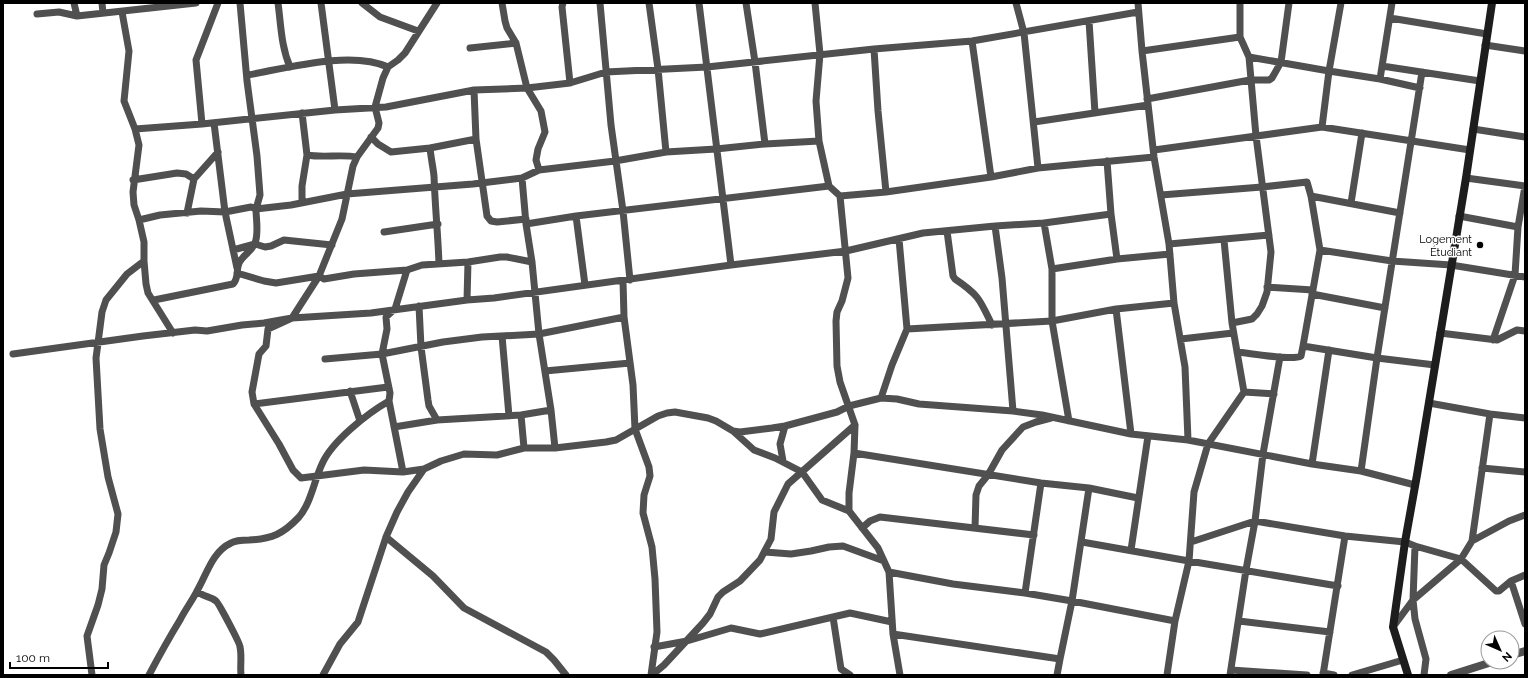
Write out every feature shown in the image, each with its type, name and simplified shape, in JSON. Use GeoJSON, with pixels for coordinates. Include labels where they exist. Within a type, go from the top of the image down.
{"type":"FeatureCollection","features":[{"type":"Feature","properties":{"kind":"main road"},"geometry":{"type":"LineString","coordinates":[[1408,675],[1393,627],[1405,542],[1416,485],[1466,178],[1492,3]]}},
{"type":"Feature","properties":{"kind":"street"},"geometry":{"type":"LineString","coordinates":[[74,3],[77,16]]}},
{"type":"Feature","properties":{"kind":"street"},"geometry":{"type":"LineString","coordinates":[[102,3],[103,13]]}},
{"type":"Feature","properties":{"kind":"street"},"geometry":{"type":"LineString","coordinates":[[37,14],[59,12],[77,16],[196,3]]}},
{"type":"Feature","properties":{"kind":"street"},"geometry":{"type":"LineString","coordinates":[[202,124],[196,60],[218,3]]}},
{"type":"Feature","properties":{"kind":"street"},"geometry":{"type":"LineString","coordinates":[[237,271],[240,261],[255,244],[257,231],[256,209],[260,195],[240,3]]}},
{"type":"Feature","properties":{"kind":"street"},"geometry":{"type":"LineString","coordinates":[[278,3],[285,55],[290,67]]}},
{"type":"Feature","properties":{"kind":"street"},"geometry":{"type":"LineString","coordinates":[[321,3],[335,110]]}},
{"type":"Feature","properties":{"kind":"street"},"geometry":{"type":"LineString","coordinates":[[362,3],[380,17],[418,31]]}},
{"type":"Feature","properties":{"kind":"street"},"geometry":{"type":"LineString","coordinates":[[437,3],[406,52],[388,67],[383,78],[376,108],[379,123],[378,128],[357,157],[353,166],[342,219],[319,276],[292,318],[268,329],[266,346],[259,354],[252,392],[254,404],[298,475],[301,478],[364,470],[403,472],[424,469],[441,461],[464,454],[497,455],[524,448],[555,448],[616,440],[658,416],[675,412],[708,418],[733,431],[754,450],[783,461],[802,472],[822,500],[849,511],[878,548],[889,572],[893,634],[900,675]]}},
{"type":"Feature","properties":{"kind":"street"},"geometry":{"type":"LineString","coordinates":[[502,3],[507,28],[516,43],[528,88],[541,111],[545,132],[538,149],[536,160],[539,170]]}},
{"type":"Feature","properties":{"kind":"street"},"geometry":{"type":"LineString","coordinates":[[563,3],[562,7],[570,83]]}},
{"type":"Feature","properties":{"kind":"street"},"geometry":{"type":"LineString","coordinates":[[600,3],[615,161],[623,211],[626,280],[624,317],[630,363],[635,428],[649,467],[650,476],[644,495],[643,513],[654,559],[657,632],[651,675]]}},
{"type":"Feature","properties":{"kind":"street"},"geometry":{"type":"LineString","coordinates":[[649,3],[658,69],[666,152]]}},
{"type":"Feature","properties":{"kind":"street"},"geometry":{"type":"LineString","coordinates":[[699,3],[731,265]]}},
{"type":"Feature","properties":{"kind":"street"},"geometry":{"type":"LineString","coordinates":[[746,3],[765,144]]}},
{"type":"Feature","properties":{"kind":"street"},"geometry":{"type":"LineString","coordinates":[[814,3],[820,54],[816,101],[819,141],[829,186],[840,196],[848,278],[842,301],[837,312],[836,321],[837,366],[840,382],[855,425],[854,453],[848,493],[849,511]]}},
{"type":"Feature","properties":{"kind":"street"},"geometry":{"type":"LineString","coordinates":[[1016,3],[1024,33],[1038,168]]}},
{"type":"Feature","properties":{"kind":"street"},"geometry":{"type":"LineString","coordinates":[[1138,3],[1147,102],[1169,244],[1174,303],[1181,339],[1187,393],[1188,440]]}},
{"type":"Feature","properties":{"kind":"street"},"geometry":{"type":"LineString","coordinates":[[1232,323],[1252,319],[1258,314],[1268,287],[1271,252],[1256,136],[1249,57],[1240,37],[1240,3]]}},
{"type":"Feature","properties":{"kind":"street"},"geometry":{"type":"LineString","coordinates":[[1034,122],[1095,113],[1250,80],[1269,80],[1272,78],[1281,62],[1289,3]]}},
{"type":"Feature","properties":{"kind":"street"},"geometry":{"type":"LineString","coordinates":[[1322,127],[1329,72],[1341,3]]}},
{"type":"Feature","properties":{"kind":"street"},"geometry":{"type":"LineString","coordinates":[[1380,79],[1392,3]]}},
{"type":"Feature","properties":{"kind":"street"},"geometry":{"type":"LineString","coordinates":[[122,12],[129,51],[124,102],[135,129],[139,145],[133,180],[134,205],[144,242],[146,284],[148,293],[154,300],[173,333]]}},
{"type":"Feature","properties":{"kind":"street"},"geometry":{"type":"LineString","coordinates":[[135,129],[214,123],[335,110],[386,107],[474,90],[528,88],[570,83],[606,72],[707,67],[820,54],[972,41],[1138,12]]}},
{"type":"Feature","properties":{"kind":"street"},"geometry":{"type":"LineString","coordinates":[[1390,18],[1487,34]]}},
{"type":"Feature","properties":{"kind":"street"},"geometry":{"type":"LineString","coordinates":[[1089,21],[1095,113]]}},
{"type":"Feature","properties":{"kind":"street"},"geometry":{"type":"LineString","coordinates":[[1142,51],[1240,37]]}},
{"type":"Feature","properties":{"kind":"street"},"geometry":{"type":"LineString","coordinates":[[972,41],[991,177]]}},
{"type":"Feature","properties":{"kind":"street"},"geometry":{"type":"LineString","coordinates":[[470,48],[516,43]]}},
{"type":"Feature","properties":{"kind":"street"},"geometry":{"type":"LineString","coordinates":[[1486,46],[1525,51]]}},
{"type":"Feature","properties":{"kind":"street"},"geometry":{"type":"LineString","coordinates":[[874,49],[886,192]]}},
{"type":"Feature","properties":{"kind":"street"},"geometry":{"type":"LineString","coordinates":[[1249,57],[1329,72],[1380,79],[1420,88]]}},
{"type":"Feature","properties":{"kind":"street"},"geometry":{"type":"LineString","coordinates":[[248,75],[328,61],[363,60],[388,67]]}},
{"type":"Feature","properties":{"kind":"street"},"geometry":{"type":"LineString","coordinates":[[1382,66],[1480,81]]}},
{"type":"Feature","properties":{"kind":"street"},"geometry":{"type":"LineString","coordinates":[[1361,471],[1377,358],[1422,72]]}},
{"type":"Feature","properties":{"kind":"street"},"geometry":{"type":"LineString","coordinates":[[474,90],[476,139],[486,216],[491,221],[526,222],[829,186]]}},
{"type":"Feature","properties":{"kind":"street"},"geometry":{"type":"LineString","coordinates":[[302,113],[307,155],[302,186],[302,202]]}},
{"type":"Feature","properties":{"kind":"street"},"geometry":{"type":"LineString","coordinates":[[154,300],[233,284],[237,279],[237,271],[225,212],[214,123]]}},
{"type":"Feature","properties":{"kind":"street"},"geometry":{"type":"LineString","coordinates":[[840,196],[886,192],[991,177],[1038,168],[1107,161],[1256,136],[1322,127],[1470,150]]}},
{"type":"Feature","properties":{"kind":"street"},"geometry":{"type":"LineString","coordinates":[[1473,129],[1525,137]]}},
{"type":"Feature","properties":{"kind":"street"},"geometry":{"type":"LineString","coordinates":[[1351,203],[1362,133]]}},
{"type":"Feature","properties":{"kind":"street"},"geometry":{"type":"LineString","coordinates":[[371,137],[378,144],[391,152],[430,148],[476,139]]}},
{"type":"Feature","properties":{"kind":"street"},"geometry":{"type":"LineString","coordinates":[[139,220],[160,215],[201,211],[225,212],[251,206],[256,209],[347,194],[377,193],[522,178],[539,170],[615,161],[666,152],[819,141]]}},
{"type":"Feature","properties":{"kind":"street"},"geometry":{"type":"LineString","coordinates":[[430,148],[438,224],[439,264]]}},
{"type":"Feature","properties":{"kind":"street"},"geometry":{"type":"LineString","coordinates":[[187,213],[194,179],[218,152]]}},
{"type":"Feature","properties":{"kind":"street"},"geometry":{"type":"LineString","coordinates":[[307,155],[317,157],[349,155],[357,157]]}},
{"type":"Feature","properties":{"kind":"street"},"geometry":{"type":"LineString","coordinates":[[1107,161],[1111,214],[1117,259]]}},
{"type":"Feature","properties":{"kind":"street"},"geometry":{"type":"LineString","coordinates":[[133,180],[178,173],[186,174],[194,179]]}},
{"type":"Feature","properties":{"kind":"street"},"geometry":{"type":"LineString","coordinates":[[522,178],[526,222],[555,448]]}},
{"type":"Feature","properties":{"kind":"street"},"geometry":{"type":"LineString","coordinates":[[1466,178],[1525,186],[1518,227],[1516,275],[1493,340]]}},
{"type":"Feature","properties":{"kind":"street"},"geometry":{"type":"LineString","coordinates":[[1161,194],[1262,187],[1306,181],[1308,183],[1320,250],[1300,357],[1280,357],[1237,352]]}},
{"type":"Feature","properties":{"kind":"street"},"geometry":{"type":"LineString","coordinates":[[1311,196],[1400,212]]}},
{"type":"Feature","properties":{"kind":"street"},"geometry":{"type":"LineString","coordinates":[[13,354],[195,330],[207,331],[292,318],[371,313],[467,300],[536,293],[585,284],[846,251],[923,233],[1044,223],[1111,214]]}},
{"type":"Feature","properties":{"kind":"street"},"geometry":{"type":"LineString","coordinates":[[576,216],[585,284]]}},
{"type":"Feature","properties":{"kind":"street"},"geometry":{"type":"LineString","coordinates":[[1459,216],[1518,227]]}},
{"type":"Feature","properties":{"kind":"street"},"geometry":{"type":"LineString","coordinates":[[1044,223],[1052,269],[1052,320],[1069,421]]}},
{"type":"Feature","properties":{"kind":"street"},"geometry":{"type":"LineString","coordinates":[[384,232],[438,224]]}},
{"type":"Feature","properties":{"kind":"street"},"geometry":{"type":"LineString","coordinates":[[995,226],[1007,324],[1013,411]]}},
{"type":"Feature","properties":{"kind":"street"},"geometry":{"type":"LineString","coordinates":[[947,231],[953,276],[976,294],[981,301],[992,325]]}},
{"type":"Feature","properties":{"kind":"street"},"geometry":{"type":"LineString","coordinates":[[1169,244],[1269,235]]}},
{"type":"Feature","properties":{"kind":"street"},"geometry":{"type":"LineString","coordinates":[[881,398],[892,365],[907,329],[899,238]]}},
{"type":"Feature","properties":{"kind":"street"},"geometry":{"type":"LineString","coordinates":[[233,250],[255,244],[265,247],[271,246],[284,240],[332,245]]}},
{"type":"Feature","properties":{"kind":"street"},"geometry":{"type":"LineString","coordinates":[[1167,675],[1175,621],[1189,561],[1194,492],[1208,444],[1244,392],[1233,333],[1224,240]]}},
{"type":"Feature","properties":{"kind":"street"},"geometry":{"type":"LineString","coordinates":[[1320,250],[1392,261],[1451,265],[1525,277]]}},
{"type":"Feature","properties":{"kind":"street"},"geometry":{"type":"LineString","coordinates":[[1052,269],[1117,259],[1170,254]]}},
{"type":"Feature","properties":{"kind":"street"},"geometry":{"type":"LineString","coordinates":[[237,271],[264,281],[276,283],[319,276],[324,279],[354,274],[407,270],[418,266],[468,262],[500,257],[532,262]]}},
{"type":"Feature","properties":{"kind":"street"},"geometry":{"type":"LineString","coordinates":[[92,675],[87,636],[98,605],[104,565],[116,532],[118,514],[108,477],[100,429],[96,358],[102,312],[106,300],[127,274],[144,261]]}},
{"type":"Feature","properties":{"kind":"street"},"geometry":{"type":"LineString","coordinates":[[467,300],[468,262]]}},
{"type":"Feature","properties":{"kind":"street"},"geometry":{"type":"LineString","coordinates":[[403,472],[389,401],[390,393],[382,354],[387,329],[386,316],[395,309],[407,270]]}},
{"type":"Feature","properties":{"kind":"street"},"geometry":{"type":"LineString","coordinates":[[1268,287],[1313,292],[1385,308]]}},
{"type":"Feature","properties":{"kind":"street"},"geometry":{"type":"LineString","coordinates":[[907,329],[992,325],[1052,320],[1116,309],[1174,303]]}},
{"type":"Feature","properties":{"kind":"street"},"geometry":{"type":"LineString","coordinates":[[419,306],[421,347],[428,400],[429,406],[436,420]]}},
{"type":"Feature","properties":{"kind":"street"},"geometry":{"type":"LineString","coordinates":[[1116,309],[1131,434]]}},
{"type":"Feature","properties":{"kind":"street"},"geometry":{"type":"LineString","coordinates":[[325,359],[382,354],[443,342],[540,334],[624,317]]}},
{"type":"Feature","properties":{"kind":"street"},"geometry":{"type":"LineString","coordinates":[[1440,333],[1497,340],[1505,337],[1510,332],[1517,330],[1525,331]]}},
{"type":"Feature","properties":{"kind":"street"},"geometry":{"type":"LineString","coordinates":[[1181,339],[1233,333]]}},
{"type":"Feature","properties":{"kind":"street"},"geometry":{"type":"LineString","coordinates":[[502,336],[509,416]]}},
{"type":"Feature","properties":{"kind":"street"},"geometry":{"type":"LineString","coordinates":[[1303,346],[1377,358],[1435,365]]}},
{"type":"Feature","properties":{"kind":"street"},"geometry":{"type":"LineString","coordinates":[[1312,464],[1329,350]]}},
{"type":"Feature","properties":{"kind":"street"},"geometry":{"type":"LineString","coordinates":[[1280,357],[1263,454],[1255,521],[1231,672],[1307,675]]}},
{"type":"Feature","properties":{"kind":"street"},"geometry":{"type":"LineString","coordinates":[[545,371],[630,363]]}},
{"type":"Feature","properties":{"kind":"street"},"geometry":{"type":"LineString","coordinates":[[254,404],[388,387]]}},
{"type":"Feature","properties":{"kind":"street"},"geometry":{"type":"LineString","coordinates":[[350,392],[360,421]]}},
{"type":"Feature","properties":{"kind":"street"},"geometry":{"type":"LineString","coordinates":[[1244,392],[1274,394]]}},
{"type":"Feature","properties":{"kind":"street"},"geometry":{"type":"LineString","coordinates":[[733,431],[740,432],[785,426],[837,412],[849,406],[881,398],[898,399],[919,404],[1013,411],[1042,415],[1131,434],[1188,440],[1312,464],[1361,471],[1416,485]]}},
{"type":"Feature","properties":{"kind":"street"},"geometry":{"type":"LineString","coordinates":[[149,675],[165,644],[197,591],[215,556],[232,542],[266,539],[276,535],[299,516],[306,506],[322,462],[333,448],[360,421],[376,408],[389,401]]}},
{"type":"Feature","properties":{"kind":"street"},"geometry":{"type":"LineString","coordinates":[[1429,403],[1490,414],[1525,418]]}},
{"type":"Feature","properties":{"kind":"street"},"geometry":{"type":"LineString","coordinates":[[394,427],[436,420],[521,415],[551,410]]}},
{"type":"Feature","properties":{"kind":"street"},"geometry":{"type":"LineString","coordinates":[[1393,627],[1414,600],[1460,559],[1472,541],[1490,414]]}},
{"type":"Feature","properties":{"kind":"street"},"geometry":{"type":"LineString","coordinates":[[521,415],[524,448]]}},
{"type":"Feature","properties":{"kind":"street"},"geometry":{"type":"LineString","coordinates":[[975,528],[976,495],[979,486],[988,475],[1002,450],[1023,427],[1051,418]]}},
{"type":"Feature","properties":{"kind":"street"},"geometry":{"type":"LineString","coordinates":[[651,675],[687,641],[710,614],[718,597],[740,581],[760,560],[771,539],[774,512],[788,484],[855,425]]}},
{"type":"Feature","properties":{"kind":"street"},"geometry":{"type":"LineString","coordinates":[[783,461],[780,444],[785,426]]}},
{"type":"Feature","properties":{"kind":"street"},"geometry":{"type":"LineString","coordinates":[[1131,550],[1148,436]]}},
{"type":"Feature","properties":{"kind":"street"},"geometry":{"type":"LineString","coordinates":[[854,453],[1041,483],[1089,488],[1138,498]]}},
{"type":"Feature","properties":{"kind":"street"},"geometry":{"type":"LineString","coordinates":[[1482,468],[1525,472]]}},
{"type":"Feature","properties":{"kind":"street"},"geometry":{"type":"LineString","coordinates":[[322,675],[340,644],[358,622],[386,536],[396,512],[424,469]]}},
{"type":"Feature","properties":{"kind":"street"},"geometry":{"type":"LineString","coordinates":[[1025,593],[1041,483]]}},
{"type":"Feature","properties":{"kind":"street"},"geometry":{"type":"LineString","coordinates":[[1057,675],[1072,601],[1089,488]]}},
{"type":"Feature","properties":{"kind":"street"},"geometry":{"type":"LineString","coordinates":[[1472,541],[1509,521],[1525,515]]}},
{"type":"Feature","properties":{"kind":"street"},"geometry":{"type":"LineString","coordinates":[[862,528],[870,521],[880,517],[1034,535]]}},
{"type":"Feature","properties":{"kind":"street"},"geometry":{"type":"LineString","coordinates":[[1191,542],[1255,521],[1345,536],[1405,542],[1460,559],[1496,591],[1499,591],[1511,582],[1525,575]]}},
{"type":"Feature","properties":{"kind":"street"},"geometry":{"type":"LineString","coordinates":[[386,536],[433,576],[464,608],[546,652],[566,675]]}},
{"type":"Feature","properties":{"kind":"street"},"geometry":{"type":"LineString","coordinates":[[1334,675],[1323,674],[1345,536]]}},
{"type":"Feature","properties":{"kind":"street"},"geometry":{"type":"LineString","coordinates":[[1082,542],[1338,586]]}},
{"type":"Feature","properties":{"kind":"street"},"geometry":{"type":"LineString","coordinates":[[765,552],[791,554],[843,546],[884,561]]}},
{"type":"Feature","properties":{"kind":"street"},"geometry":{"type":"LineString","coordinates":[[1415,546],[1415,619],[1426,659],[1424,675]]}},
{"type":"Feature","properties":{"kind":"street"},"geometry":{"type":"LineString","coordinates":[[889,572],[953,584],[1025,593],[1072,601],[1175,621]]}},
{"type":"Feature","properties":{"kind":"street"},"geometry":{"type":"LineString","coordinates":[[1511,582],[1525,624]]}},
{"type":"Feature","properties":{"kind":"street"},"geometry":{"type":"LineString","coordinates":[[197,591],[204,597],[208,596],[218,601],[240,646],[241,675]]}},
{"type":"Feature","properties":{"kind":"street"},"geometry":{"type":"LineString","coordinates":[[654,647],[687,641],[731,628],[760,634],[850,613],[892,622]]}},
{"type":"Feature","properties":{"kind":"street"},"geometry":{"type":"LineString","coordinates":[[833,617],[841,669],[850,675]]}},
{"type":"Feature","properties":{"kind":"street"},"geometry":{"type":"LineString","coordinates":[[1239,621],[1330,632]]}},
{"type":"Feature","properties":{"kind":"street"},"geometry":{"type":"LineString","coordinates":[[893,634],[1060,659]]}},
{"type":"Feature","properties":{"kind":"street"},"geometry":{"type":"LineString","coordinates":[[1352,675],[1403,660]]}},
{"type":"Feature","properties":{"kind":"street"},"geometry":{"type":"LineString","coordinates":[[1451,675],[1480,666]]}},
{"type":"Feature","properties":{"kind":"place","name":"Logement Étudiant"},"geometry":{"type":"Point","coordinates":[1480,245]}}]}
